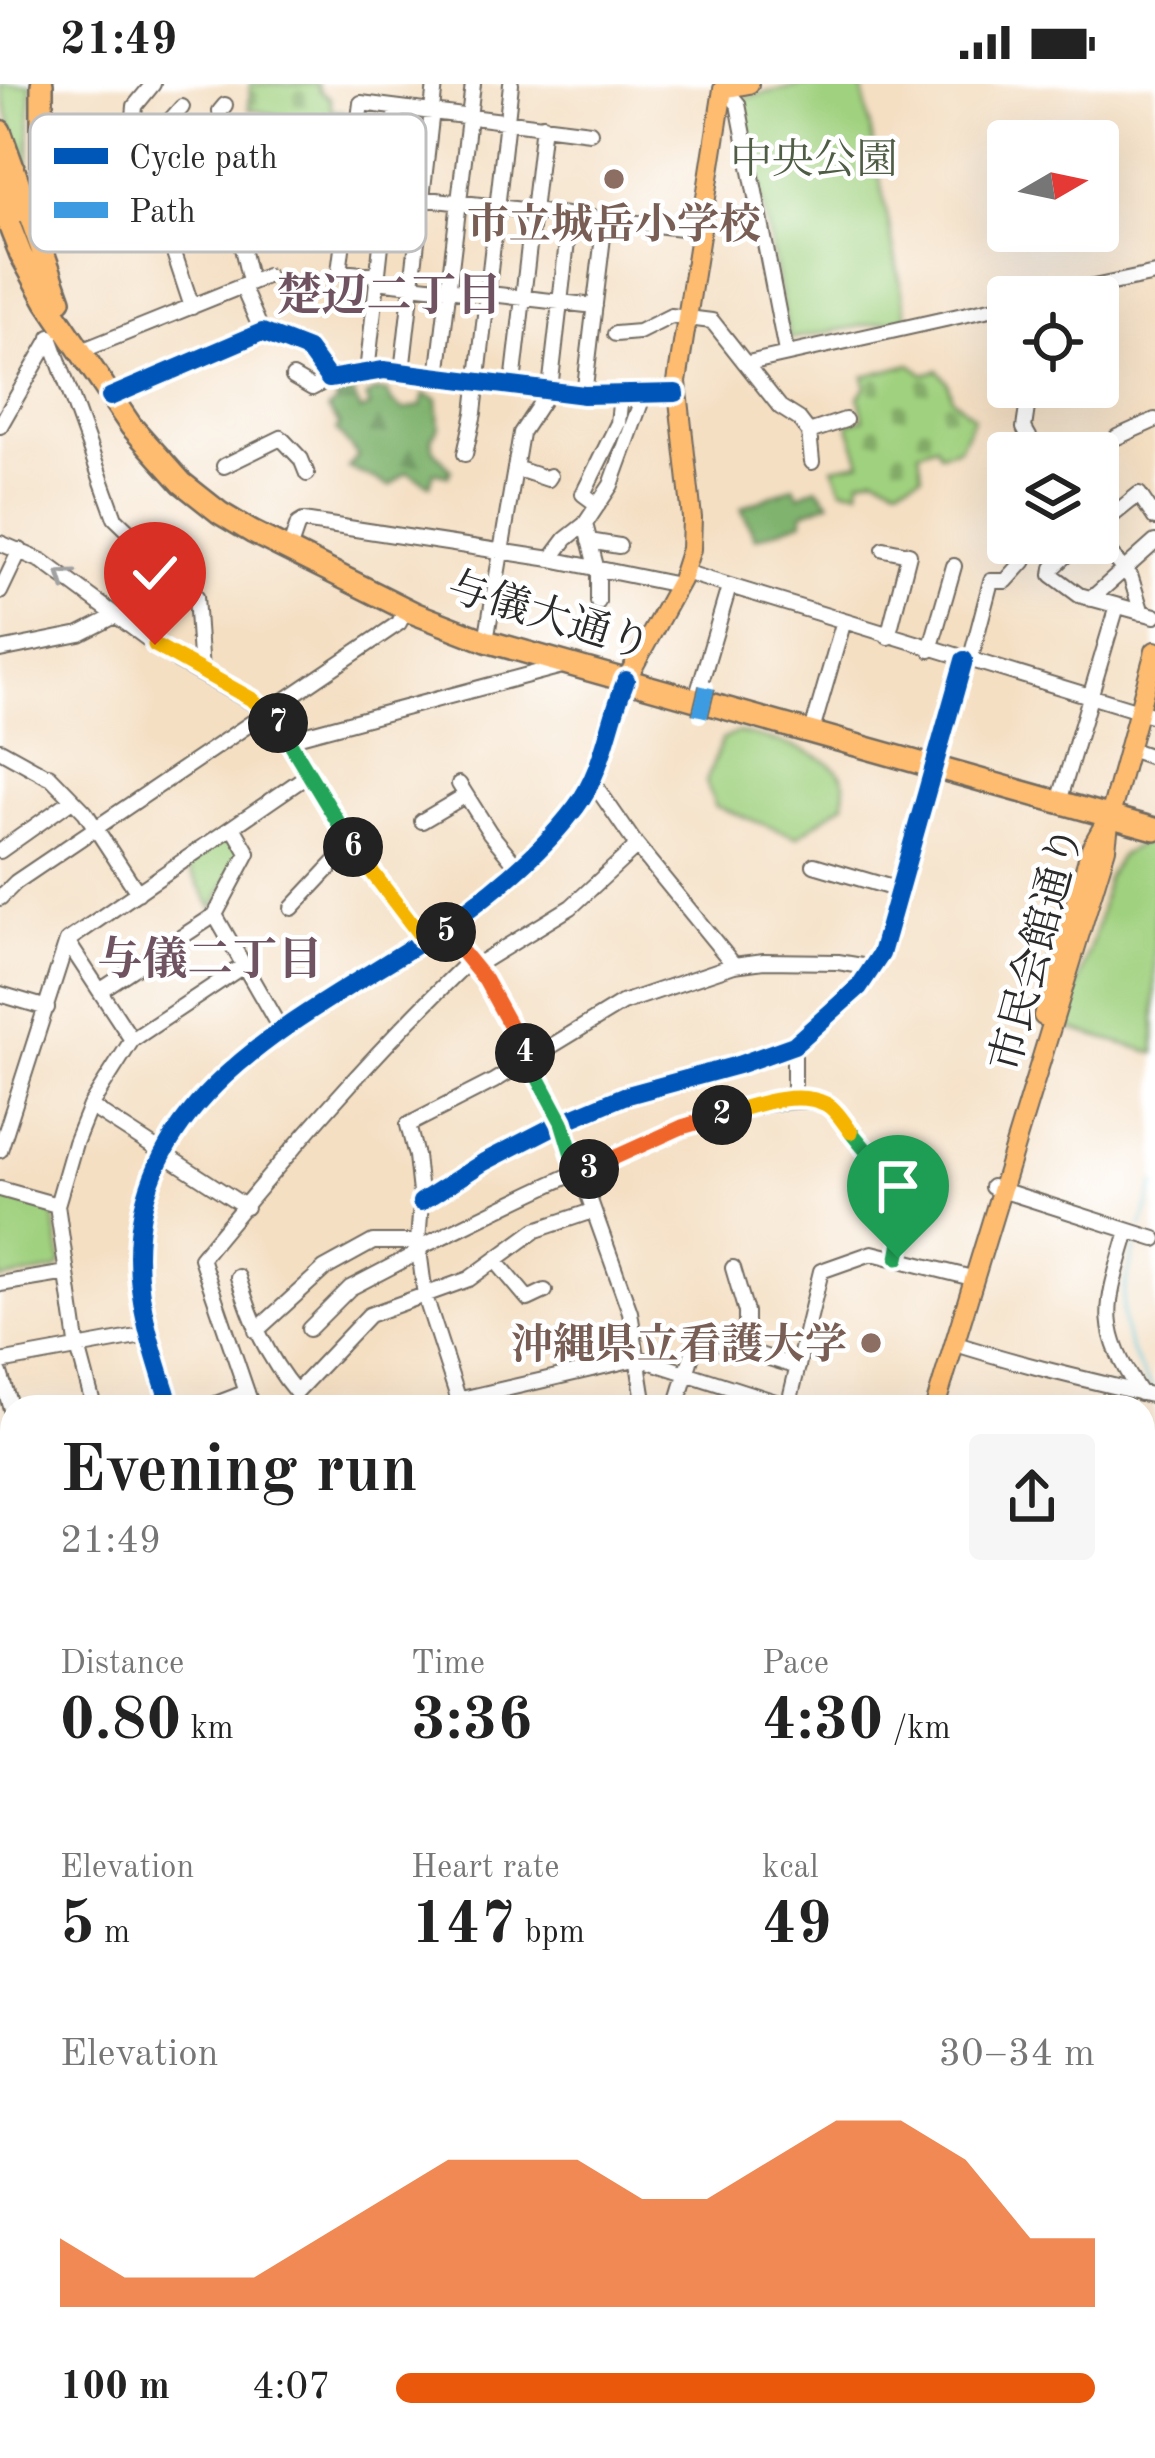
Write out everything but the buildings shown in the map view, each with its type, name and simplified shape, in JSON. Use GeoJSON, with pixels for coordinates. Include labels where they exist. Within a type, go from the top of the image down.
{"type":"FeatureCollection","features":[{"type":"Feature","properties":{"kind":"highway"},"geometry":{"type":"LineString","coordinates":[[36,114],[42,84]]}},
{"type":"Feature","properties":{"kind":"highway"},"geometry":{"type":"LineString","coordinates":[[0,130],[30,227]]}},
{"type":"Feature","properties":{"kind":"highway"},"geometry":{"type":"LineString","coordinates":[[21,195],[30,147]]}},
{"type":"Feature","properties":{"kind":"highway"},"geometry":{"type":"LineString","coordinates":[[37,252],[46,285]]}},
{"type":"Feature","properties":{"kind":"highway"},"geometry":{"type":"LineString","coordinates":[[41,252],[46,285]]}},
{"type":"Feature","properties":{"kind":"highway","name":"与儀大通り"},"geometry":{"type":"LineString","coordinates":[[46,285],[58,331],[81,351],[154,455],[194,494],[220,513],[406,609],[486,641],[567,665],[1155,829]]}},
{"type":"Feature","properties":{"kind":"main road"},"geometry":{"type":"LineString","coordinates":[[626,680],[681,579],[693,526],[676,393],[684,318],[723,87],[749,84]]}},
{"type":"Feature","properties":{"kind":"main road"},"geometry":{"type":"LineString","coordinates":[[0,160],[30,244]]}},
{"type":"Feature","properties":{"kind":"main road"},"geometry":{"type":"LineString","coordinates":[[0,174],[30,246]]}},
{"type":"Feature","properties":{"kind":"main road"},"geometry":{"type":"LineString","coordinates":[[32,252],[46,285]]}},
{"type":"Feature","properties":{"kind":"main road"},"geometry":{"type":"LineString","coordinates":[[33,252],[46,285]]}},
{"type":"Feature","properties":{"kind":"main road"},"geometry":{"type":"LineString","coordinates":[[1148,714],[1140,698],[1155,651]]}},
{"type":"Feature","properties":{"kind":"main road"},"geometry":{"type":"LineString","coordinates":[[1148,714],[1155,686]]}},
{"type":"Feature","properties":{"kind":"main road","name":"市民会館通り"},"geometry":{"type":"LineString","coordinates":[[938,1395],[1106,848],[1129,748],[1148,714]]}},
{"type":"Feature","properties":{"kind":"street"},"geometry":{"type":"LineString","coordinates":[[134,114],[135,106],[153,84]]}},
{"type":"Feature","properties":{"kind":"street"},"geometry":{"type":"LineString","coordinates":[[426,160],[435,84]]}},
{"type":"Feature","properties":{"kind":"street"},"geometry":{"type":"LineString","coordinates":[[437,377],[473,84]]}},
{"type":"Feature","properties":{"kind":"street"},"geometry":{"type":"LineString","coordinates":[[465,454],[475,413],[484,294],[511,84]]}},
{"type":"Feature","properties":{"kind":"street"},"geometry":{"type":"LineString","coordinates":[[723,87],[739,104],[786,352]]}},
{"type":"Feature","properties":{"kind":"street"},"geometry":{"type":"LineString","coordinates":[[360,114],[361,103],[590,132]]}},
{"type":"Feature","properties":{"kind":"street"},"geometry":{"type":"LineString","coordinates":[[220,114],[225,106]]}},
{"type":"Feature","properties":{"kind":"street"},"geometry":{"type":"LineString","coordinates":[[176,114],[182,107]]}},
{"type":"Feature","properties":{"kind":"street"},"geometry":{"type":"LineString","coordinates":[[395,114],[396,108]]}},
{"type":"Feature","properties":{"kind":"street"},"geometry":{"type":"LineString","coordinates":[[513,384],[543,125]]}},
{"type":"Feature","properties":{"kind":"street"},"geometry":{"type":"LineString","coordinates":[[426,199],[699,230]]}},
{"type":"Feature","properties":{"kind":"street"},"geometry":{"type":"LineString","coordinates":[[486,641],[521,433],[550,389],[570,216]]}},
{"type":"Feature","properties":{"kind":"street"},"geometry":{"type":"LineString","coordinates":[[584,395],[605,220]]}},
{"type":"Feature","properties":{"kind":"street"},"geometry":{"type":"LineString","coordinates":[[174,252],[192,308]]}},
{"type":"Feature","properties":{"kind":"street"},"geometry":{"type":"LineString","coordinates":[[240,252],[262,332]]}},
{"type":"Feature","properties":{"kind":"street"},"geometry":{"type":"LineString","coordinates":[[342,252],[339,272],[596,306]]}},
{"type":"Feature","properties":{"kind":"street"},"geometry":{"type":"LineString","coordinates":[[367,373],[378,252]]}},
{"type":"Feature","properties":{"kind":"street"},"geometry":{"type":"LineString","coordinates":[[402,372],[415,252]]}},
{"type":"Feature","properties":{"kind":"street"},"geometry":{"type":"LineString","coordinates":[[1119,284],[1155,274]]}},
{"type":"Feature","properties":{"kind":"street"},"geometry":{"type":"LineString","coordinates":[[81,351],[268,276]]}},
{"type":"Feature","properties":{"kind":"street"},"geometry":{"type":"LineString","coordinates":[[748,363],[987,309]]}},
{"type":"Feature","properties":{"kind":"street"},"geometry":{"type":"LineString","coordinates":[[615,334],[639,332],[671,316],[712,321],[780,407],[809,432],[812,462]]}},
{"type":"Feature","properties":{"kind":"street"},"geometry":{"type":"LineString","coordinates":[[0,426],[58,331]]}},
{"type":"Feature","properties":{"kind":"street"},"geometry":{"type":"LineString","coordinates":[[58,331],[115,518],[196,596],[201,673]]}},
{"type":"Feature","properties":{"kind":"street"},"geometry":{"type":"LineString","coordinates":[[110,397],[262,332],[308,350],[329,379]]}},
{"type":"Feature","properties":{"kind":"street"},"geometry":{"type":"LineString","coordinates":[[293,377],[312,388],[329,379],[402,372],[584,395],[676,393]]}},
{"type":"Feature","properties":{"kind":"street"},"geometry":{"type":"LineString","coordinates":[[598,505],[583,494],[618,423],[621,394]]}},
{"type":"Feature","properties":{"kind":"street"},"geometry":{"type":"LineString","coordinates":[[551,560],[585,524],[611,485],[644,394]]}},
{"type":"Feature","properties":{"kind":"street"},"geometry":{"type":"LineString","coordinates":[[809,432],[845,420]]}},
{"type":"Feature","properties":{"kind":"street"},"geometry":{"type":"LineString","coordinates":[[1119,436],[1155,420]]}},
{"type":"Feature","properties":{"kind":"street"},"geometry":{"type":"LineString","coordinates":[[224,466],[281,438],[302,459],[308,474]]}},
{"type":"Feature","properties":{"kind":"street"},"geometry":{"type":"LineString","coordinates":[[515,469],[550,476]]}},
{"type":"Feature","properties":{"kind":"street"},"geometry":{"type":"LineString","coordinates":[[1119,510],[1139,494],[1155,518]]}},
{"type":"Feature","properties":{"kind":"street"},"geometry":{"type":"LineString","coordinates":[[289,550],[302,520],[729,587],[1148,714]]}},
{"type":"Feature","properties":{"kind":"street"},"geometry":{"type":"LineString","coordinates":[[585,524],[596,567],[598,602]]}},
{"type":"Feature","properties":{"kind":"street"},"geometry":{"type":"LineString","coordinates":[[590,541],[619,546]]}},
{"type":"Feature","properties":{"kind":"street"},"geometry":{"type":"LineString","coordinates":[[1091,599],[1155,542]]}},
{"type":"Feature","properties":{"kind":"street"},"geometry":{"type":"LineString","coordinates":[[0,543],[20,550],[167,653],[267,711],[351,844],[423,939]]}},
{"type":"Feature","properties":{"kind":"street"},"geometry":{"type":"LineString","coordinates":[[884,549],[909,554],[888,637]]}},
{"type":"Feature","properties":{"kind":"street"},"geometry":{"type":"LineString","coordinates":[[0,592],[20,550]]}},
{"type":"Feature","properties":{"kind":"street"},"geometry":{"type":"LineString","coordinates":[[421,1202],[484,1162],[562,1122],[624,1096],[794,1045],[860,987],[874,968],[991,581],[1006,581],[1021,564]]}},
{"type":"Feature","properties":{"kind":"street"},"geometry":{"type":"LineString","coordinates":[[1057,564],[1052,574],[1091,599],[1149,615]]}},
{"type":"Feature","properties":{"kind":"street"},"geometry":{"type":"LineString","coordinates":[[1119,564],[1149,615]]}},
{"type":"Feature","properties":{"kind":"street"},"geometry":{"type":"LineString","coordinates":[[930,650],[954,566]]}},
{"type":"Feature","properties":{"kind":"street"},"geometry":{"type":"LineString","coordinates":[[701,701],[729,587]]}},
{"type":"Feature","properties":{"kind":"street"},"geometry":{"type":"LineString","coordinates":[[1059,802],[1117,606]]}},
{"type":"Feature","properties":{"kind":"street"},"geometry":{"type":"LineString","coordinates":[[0,896],[399,623],[406,609]]}},
{"type":"Feature","properties":{"kind":"street"},"geometry":{"type":"LineString","coordinates":[[0,650],[80,634],[117,615]]}},
{"type":"Feature","properties":{"kind":"street"},"geometry":{"type":"LineString","coordinates":[[812,731],[843,624]]}},
{"type":"Feature","properties":{"kind":"street"},"geometry":{"type":"LineString","coordinates":[[288,740],[567,665]]}},
{"type":"Feature","properties":{"kind":"street"},"geometry":{"type":"LineString","coordinates":[[168,1395],[148,1335],[139,1287],[138,1242],[147,1193],[186,1116],[209,1090],[282,1032],[442,928],[518,867],[572,811],[592,781],[626,680]]}},
{"type":"Feature","properties":{"kind":"street"},"geometry":{"type":"LineString","coordinates":[[1129,748],[1155,758]]}},
{"type":"Feature","properties":{"kind":"street"},"geometry":{"type":"LineString","coordinates":[[0,750],[48,776],[72,800],[137,892]]}},
{"type":"Feature","properties":{"kind":"street"},"geometry":{"type":"LineString","coordinates":[[0,1150],[67,941],[308,775]]}},
{"type":"Feature","properties":{"kind":"street"},"geometry":{"type":"LineString","coordinates":[[592,781],[734,965]]}},
{"type":"Feature","properties":{"kind":"street"},"geometry":{"type":"LineString","coordinates":[[422,821],[463,790],[518,867]]}},
{"type":"Feature","properties":{"kind":"street"},"geometry":{"type":"LineString","coordinates":[[0,851],[72,800]]}},
{"type":"Feature","properties":{"kind":"street"},"geometry":{"type":"LineString","coordinates":[[101,990],[214,915],[248,853],[233,827]]}},
{"type":"Feature","properties":{"kind":"street"},"geometry":{"type":"LineString","coordinates":[[292,908],[351,844]]}},
{"type":"Feature","properties":{"kind":"street"},"geometry":{"type":"LineString","coordinates":[[247,1395],[201,1258],[335,1096],[472,963],[571,908],[637,845]]}},
{"type":"Feature","properties":{"kind":"street"},"geometry":{"type":"LineString","coordinates":[[814,865],[899,890]]}},
{"type":"Feature","properties":{"kind":"street"},"geometry":{"type":"LineString","coordinates":[[214,915],[282,1032]]}},
{"type":"Feature","properties":{"kind":"street"},"geometry":{"type":"LineString","coordinates":[[442,928],[472,963],[562,1122],[630,1312],[644,1395]]}},
{"type":"Feature","properties":{"kind":"street"},"geometry":{"type":"LineString","coordinates":[[67,941],[132,1040]]}},
{"type":"Feature","properties":{"kind":"street"},"geometry":{"type":"LineString","coordinates":[[457,1395],[425,1296],[419,1247],[421,1202],[408,1125],[529,1060],[619,1004],[734,965],[803,961],[874,968]]}},
{"type":"Feature","properties":{"kind":"street"},"geometry":{"type":"LineString","coordinates":[[91,1395],[78,1348],[57,1205],[90,1106],[132,1040],[243,966]]}},
{"type":"Feature","properties":{"kind":"street"},"geometry":{"type":"LineString","coordinates":[[0,994],[46,1008]]}},
{"type":"Feature","properties":{"kind":"street"},"geometry":{"type":"LineString","coordinates":[[794,1045],[794,1099]]}},
{"type":"Feature","properties":{"kind":"street"},"geometry":{"type":"LineString","coordinates":[[309,1329],[350,1288],[419,1247],[682,1127],[765,1102],[794,1099],[831,1106],[896,1188],[905,1209],[898,1258]]}},
{"type":"Feature","properties":{"kind":"street"},"geometry":{"type":"LineString","coordinates":[[90,1106],[246,1207]]}},
{"type":"Feature","properties":{"kind":"street"},"geometry":{"type":"LineString","coordinates":[[0,1189],[57,1205]]}},
{"type":"Feature","properties":{"kind":"street"},"geometry":{"type":"LineString","coordinates":[[998,1189],[1141,1234],[1108,1295],[1107,1314],[1113,1342],[1149,1395]]}},
{"type":"Feature","properties":{"kind":"street"},"geometry":{"type":"LineString","coordinates":[[238,1277],[271,1361],[296,1391],[369,1315],[469,1280],[536,1230],[592,1211]]}},
{"type":"Feature","properties":{"kind":"street"},"geometry":{"type":"LineString","coordinates":[[256,1331],[325,1269],[374,1242],[419,1247]]}},
{"type":"Feature","properties":{"kind":"street"},"geometry":{"type":"LineString","coordinates":[[791,1395],[820,1271],[872,1252],[973,1273]]}},
{"type":"Feature","properties":{"kind":"street"},"geometry":{"type":"LineString","coordinates":[[496,1261],[528,1299],[544,1291]]}},
{"type":"Feature","properties":{"kind":"street"},"geometry":{"type":"LineString","coordinates":[[733,1268],[746,1312],[746,1352]]}},
{"type":"Feature","properties":{"kind":"street"},"geometry":{"type":"LineString","coordinates":[[0,1284],[67,1273]]}},
{"type":"Feature","properties":{"kind":"street"},"geometry":{"type":"LineString","coordinates":[[0,1362],[148,1335]]}},
{"type":"Feature","properties":{"kind":"street"},"geometry":{"type":"LineString","coordinates":[[680,1395],[696,1342],[704,1338],[798,1367]]}},
{"type":"Feature","properties":{"kind":"street"},"geometry":{"type":"LineString","coordinates":[[953,1342],[1003,1360],[1149,1395]]}},
{"type":"Feature","properties":{"kind":"street"},"geometry":{"type":"LineString","coordinates":[[494,1395],[639,1358],[750,1395]]}},
{"type":"Feature","properties":{"kind":"green space"},"geometry":{"type":"Polygon","coordinates":[[[0,84],[31,84],[28,191],[0,84]]]}},
{"type":"Feature","properties":{"kind":"green space"},"geometry":{"type":"Polygon","coordinates":[[[250,84],[317,84],[330,99],[332,111],[343,114],[272,114],[249,109],[250,84]]]}},
{"type":"Feature","properties":{"kind":"green space","name":"中央公園"},"geometry":{"type":"Polygon","coordinates":[[[808,84],[862,86],[907,318],[789,339],[742,98],[808,84]]]}},
{"type":"Feature","properties":{"kind":"green space"},"geometry":{"type":"Polygon","coordinates":[[[911,364],[924,374],[938,370],[952,398],[974,417],[959,448],[940,453],[936,445],[919,451],[922,475],[898,485],[875,475],[860,479],[859,490],[842,488],[833,467],[861,462],[848,423],[864,419],[859,397],[866,386],[864,376],[911,364]]]}},
{"type":"Feature","properties":{"kind":"green space"},"geometry":{"type":"Polygon","coordinates":[[[352,391],[361,411],[370,407],[366,396],[375,391],[387,392],[404,410],[421,406],[424,394],[437,399],[439,427],[431,438],[434,450],[451,470],[448,476],[434,472],[430,485],[407,472],[390,486],[348,468],[358,456],[336,430],[340,425],[328,409],[337,402],[335,393],[352,391]]]}},
{"type":"Feature","properties":{"kind":"green space"},"geometry":{"type":"Polygon","coordinates":[[[794,486],[799,495],[817,487],[830,502],[802,513],[803,521],[755,538],[741,508],[794,486]]]}},
{"type":"Feature","properties":{"kind":"green space"},"geometry":{"type":"Polygon","coordinates":[[[738,732],[799,748],[829,763],[845,783],[844,803],[797,837],[715,806],[706,782],[722,740],[738,732]]]}},
{"type":"Feature","properties":{"kind":"green space"},"geometry":{"type":"Polygon","coordinates":[[[227,835],[243,850],[213,909],[187,865],[227,835]]]}},
{"type":"Feature","properties":{"kind":"green space"},"geometry":{"type":"Polygon","coordinates":[[[1143,842],[1155,845],[1155,1053],[1064,1027],[1098,923],[1107,877],[1120,856],[1143,842]]]}},
{"type":"Feature","properties":{"kind":"green space"},"geometry":{"type":"Polygon","coordinates":[[[0,1192],[49,1207],[62,1264],[56,1270],[0,1280],[0,1192]]]}},
{"type":"Feature","properties":{"kind":"waterway"},"geometry":{"type":"LineString","coordinates":[[1142,1227],[1155,1184]]}},
{"type":"Feature","properties":{"kind":"waterway"},"geometry":{"type":"LineString","coordinates":[[1137,1242],[1123,1316],[1131,1349],[1151,1387]]}},
{"type":"Feature","properties":{"kind":"marked path"},"geometry":{"type":"LineString","coordinates":[[700,716],[707,687]]}},
{"type":"Feature","properties":{"kind":"cycle path"},"geometry":{"type":"LineString","coordinates":[[110,397],[262,332],[308,350],[329,379],[384,370],[584,395],[676,393]]}},
{"type":"Feature","properties":{"kind":"cycle path"},"geometry":{"type":"LineString","coordinates":[[421,1202],[484,1162],[562,1122],[624,1096],[794,1045],[859,987],[881,954],[964,660]]}},
{"type":"Feature","properties":{"kind":"cycle path"},"geometry":{"type":"LineString","coordinates":[[167,1395],[144,1314],[138,1256],[146,1195],[169,1143],[204,1097],[247,1056],[465,912],[548,840],[576,807],[593,777],[626,680]]}},
{"type":"Feature","properties":{"kind":"place","name":"市立城岳小学校"},"geometry":{"type":"Point","coordinates":[614,179]}},
{"type":"Feature","properties":{"kind":"place","name":"沖縄県立看護大学"},"geometry":{"type":"Point","coordinates":[871,1343]}},
{"type":"Feature","properties":{"kind":"district","name":"楚辺二丁目"},"geometry":{"type":"Point","coordinates":[389,294]}},
{"type":"Feature","properties":{"kind":"district","name":"与儀二丁目"},"geometry":{"type":"Point","coordinates":[210,958]}},
{"type":"Feature","properties":{"kind":"route"},"geometry":{"type":"LineString","coordinates":[[155,645],[250,698],[277,721],[351,844],[423,939],[442,928],[475,966],[562,1122],[578,1174],[682,1127],[765,1102],[819,1101],[831,1106],[901,1197],[905,1220],[898,1258]]}}]}
